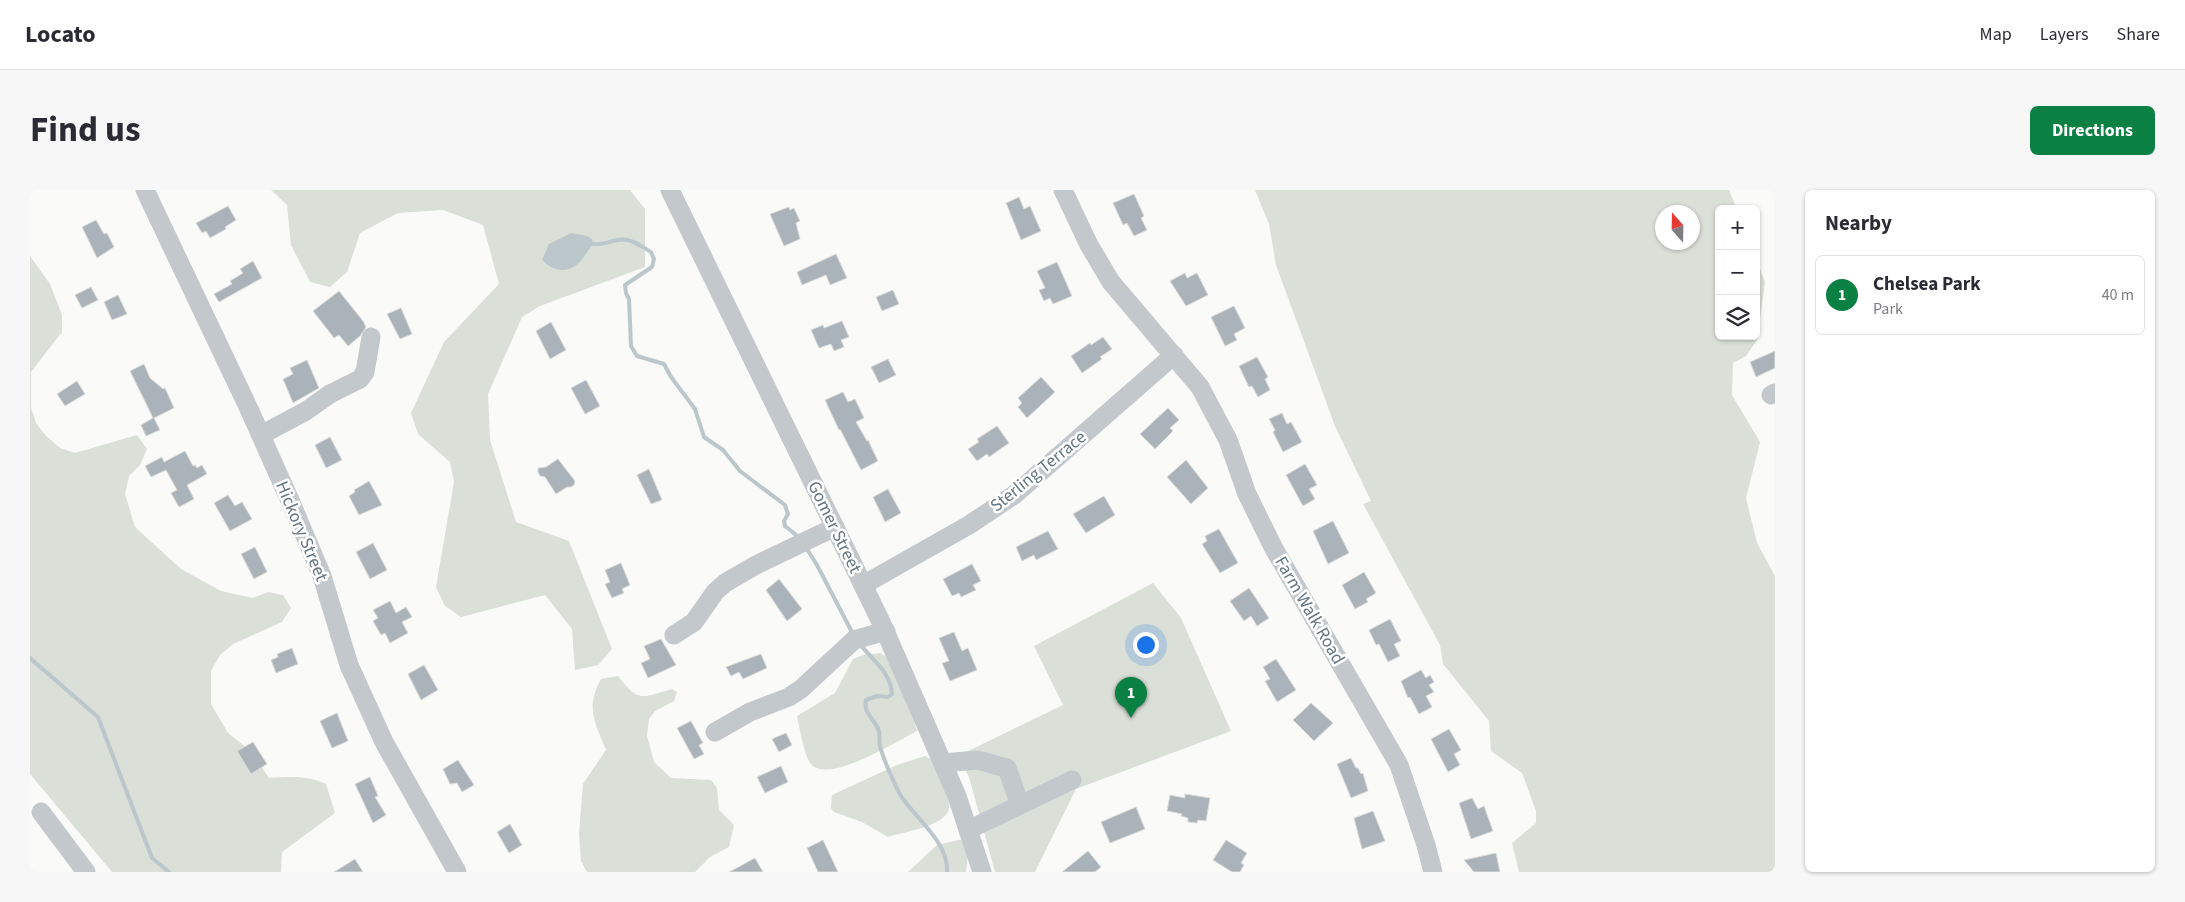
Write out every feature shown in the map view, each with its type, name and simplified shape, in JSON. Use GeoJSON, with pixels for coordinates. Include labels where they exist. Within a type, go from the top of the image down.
{"type":"FeatureCollection","features":[{"type":"Feature","properties":{"kind":"street","name":"Hickory Street"},"geometry":{"type":"LineString","coordinates":[[145,190],[261,435],[322,576],[349,665],[356,681],[384,742],[457,872]]}},
{"type":"Feature","properties":{"kind":"street","name":"Gomer Street"},"geometry":{"type":"LineString","coordinates":[[670,190],[886,632],[957,796],[982,872]]}},
{"type":"Feature","properties":{"kind":"street","name":"Farm Walk Road"},"geometry":{"type":"LineString","coordinates":[[1063,190],[1089,245],[1111,282],[1200,387],[1228,440],[1247,494],[1273,547],[1399,766],[1433,872]]}},
{"type":"Feature","properties":{"kind":"street"},"geometry":{"type":"LineString","coordinates":[[261,435],[306,411],[330,394],[360,379],[366,372],[371,337]]}},
{"type":"Feature","properties":{"kind":"street","name":"Sterling Terrace"},"geometry":{"type":"LineString","coordinates":[[863,584],[969,525],[1014,495],[1174,355]]}},
{"type":"Feature","properties":{"kind":"street"},"geometry":{"type":"LineString","coordinates":[[674,635],[694,622],[715,592],[725,583],[756,565],[835,527]]}},
{"type":"Feature","properties":{"kind":"street"},"geometry":{"type":"LineString","coordinates":[[715,732],[750,712],[789,697],[801,689],[854,640],[886,632]]}},
{"type":"Feature","properties":{"kind":"street"},"geometry":{"type":"LineString","coordinates":[[942,763],[977,760],[1006,768],[1020,805]]}},
{"type":"Feature","properties":{"kind":"street"},"geometry":{"type":"LineString","coordinates":[[968,830],[1072,780]]}},
{"type":"Feature","properties":{"kind":"street"},"geometry":{"type":"LineString","coordinates":[[41,812],[86,872]]}},
{"type":"Feature","properties":{"kind":"shaded area"},"geometry":{"type":"Polygon","coordinates":[[[271,190],[630,190],[645,209],[645,267],[540,306],[522,317],[488,394],[490,440],[516,522],[569,541],[612,649],[598,665],[575,670],[572,629],[545,595],[461,617],[445,606],[436,587],[454,482],[450,462],[418,434],[411,413],[444,342],[499,284],[483,225],[443,210],[398,213],[360,233],[347,272],[330,287],[310,282],[291,245],[287,205],[271,190]]]}},
{"type":"Feature","properties":{"kind":"shaded area"},"geometry":{"type":"Polygon","coordinates":[[[1255,190],[1729,190],[1735,205],[1715,205],[1715,340],[1757,340],[1746,356],[1733,363],[1732,395],[1760,442],[1746,498],[1757,543],[1775,576],[1775,872],[1519,872],[1512,843],[1536,823],[1536,811],[1522,773],[1491,751],[1489,721],[1443,664],[1440,645],[1363,504],[1371,501],[1335,426],[1276,265],[1269,224],[1255,190]]]}},
{"type":"Feature","properties":{"kind":"shaded area"},"geometry":{"type":"Polygon","coordinates":[[[571,233],[587,236],[592,239],[593,244],[580,262],[566,270],[553,268],[545,263],[542,260],[549,244],[571,233]]]}},
{"type":"Feature","properties":{"kind":"shaded area"},"geometry":{"type":"Polygon","coordinates":[[[30,256],[50,284],[62,315],[62,332],[31,372],[31,407],[36,423],[46,436],[60,448],[75,453],[137,435],[147,449],[140,465],[129,476],[125,494],[135,527],[181,569],[221,591],[253,598],[268,592],[283,595],[291,608],[282,622],[233,644],[220,655],[211,671],[211,704],[228,733],[252,752],[269,778],[305,778],[326,784],[335,813],[282,852],[281,872],[112,872],[30,774],[30,256]]]}},
{"type":"Feature","properties":{"kind":"shaded area"},"geometry":{"type":"Polygon","coordinates":[[[1760,269],[1765,282],[1760,318],[1760,269]]]}},
{"type":"Feature","properties":{"kind":"shaded area"},"geometry":{"type":"Polygon","coordinates":[[[1153,583],[1181,618],[1231,731],[1076,789],[1035,872],[995,872],[969,777],[958,756],[1063,705],[1034,646],[1153,583]]]}},
{"type":"Feature","properties":{"kind":"shaded area"},"geometry":{"type":"Polygon","coordinates":[[[880,653],[894,666],[899,676],[917,731],[861,760],[829,769],[817,768],[809,761],[807,756],[797,716],[835,693],[853,659],[863,655],[880,653]]]}},
{"type":"Feature","properties":{"kind":"shaded area"},"geometry":{"type":"Polygon","coordinates":[[[618,676],[631,691],[641,696],[653,695],[672,689],[677,692],[674,701],[655,711],[649,719],[647,736],[654,762],[671,778],[711,780],[717,788],[719,810],[734,825],[729,847],[710,857],[695,872],[587,872],[581,861],[579,834],[583,784],[606,750],[593,715],[593,698],[601,679],[618,676]]]}},
{"type":"Feature","properties":{"kind":"shaded area"},"geometry":{"type":"Polygon","coordinates":[[[925,756],[935,761],[948,799],[949,808],[946,814],[933,824],[888,837],[862,822],[834,812],[831,808],[832,795],[897,765],[925,756]]]}},
{"type":"Feature","properties":{"kind":"shaded area"},"geometry":{"type":"Polygon","coordinates":[[[964,839],[968,855],[966,872],[908,872],[937,845],[964,839]]]}},
{"type":"Feature","properties":{"kind":"building"},"geometry":{"type":"Polygon","coordinates":[[[1134,194],[1144,216],[1141,218],[1147,230],[1134,236],[1127,223],[1123,225],[1113,203],[1134,194]]]}},
{"type":"Feature","properties":{"kind":"building"},"geometry":{"type":"Polygon","coordinates":[[[1019,197],[1024,209],[1030,206],[1041,231],[1021,240],[1006,203],[1019,197]]]}},
{"type":"Feature","properties":{"kind":"building"},"geometry":{"type":"Polygon","coordinates":[[[228,206],[236,220],[225,227],[226,229],[210,238],[206,231],[202,233],[196,223],[228,206]]]}},
{"type":"Feature","properties":{"kind":"building"},"geometry":{"type":"Polygon","coordinates":[[[789,207],[790,210],[794,208],[800,221],[796,223],[800,239],[784,246],[770,214],[789,207]]]}},
{"type":"Feature","properties":{"kind":"building"},"geometry":{"type":"Polygon","coordinates":[[[96,220],[104,234],[107,233],[114,247],[97,258],[82,227],[96,220]]]}},
{"type":"Feature","properties":{"kind":"building"},"geometry":{"type":"Polygon","coordinates":[[[836,254],[847,278],[830,285],[826,275],[802,285],[797,272],[836,254]]]}},
{"type":"Feature","properties":{"kind":"building"},"geometry":{"type":"Polygon","coordinates":[[[253,261],[262,278],[219,302],[214,294],[232,284],[230,281],[243,273],[240,269],[253,261]]]}},
{"type":"Feature","properties":{"kind":"building"},"geometry":{"type":"Polygon","coordinates":[[[1057,262],[1072,296],[1053,304],[1050,298],[1044,301],[1039,290],[1045,288],[1037,271],[1057,262]]]}},
{"type":"Feature","properties":{"kind":"building"},"geometry":{"type":"Polygon","coordinates":[[[1185,273],[1187,278],[1197,273],[1208,295],[1186,306],[1170,281],[1185,273]]]}},
{"type":"Feature","properties":{"kind":"building"},"geometry":{"type":"Polygon","coordinates":[[[91,287],[98,300],[82,308],[75,295],[91,287]]]}},
{"type":"Feature","properties":{"kind":"building"},"geometry":{"type":"Polygon","coordinates":[[[893,290],[899,304],[882,311],[876,297],[893,290]]]}},
{"type":"Feature","properties":{"kind":"building"},"geometry":{"type":"Polygon","coordinates":[[[339,291],[366,327],[360,336],[348,346],[339,335],[334,338],[313,311],[339,291]]]}},
{"type":"Feature","properties":{"kind":"building"},"geometry":{"type":"Polygon","coordinates":[[[118,295],[127,314],[112,320],[104,302],[118,295]]]}},
{"type":"Feature","properties":{"kind":"building"},"geometry":{"type":"Polygon","coordinates":[[[1234,306],[1245,328],[1234,334],[1237,340],[1225,346],[1211,317],[1234,306]]]}},
{"type":"Feature","properties":{"kind":"building"},"geometry":{"type":"Polygon","coordinates":[[[401,308],[412,334],[400,339],[387,314],[401,308]]]}},
{"type":"Feature","properties":{"kind":"building"},"geometry":{"type":"Polygon","coordinates":[[[842,321],[849,337],[841,340],[844,347],[834,351],[831,344],[819,348],[811,330],[823,325],[824,328],[842,321]]]}},
{"type":"Feature","properties":{"kind":"building"},"geometry":{"type":"Polygon","coordinates":[[[551,322],[566,350],[550,359],[536,331],[551,322]]]}},
{"type":"Feature","properties":{"kind":"building"},"geometry":{"type":"Polygon","coordinates":[[[1103,337],[1112,349],[1100,357],[1102,359],[1082,373],[1071,356],[1103,337]]]}},
{"type":"Feature","properties":{"kind":"building"},"geometry":{"type":"Polygon","coordinates":[[[1775,351],[1775,368],[1756,377],[1750,362],[1775,351]]]}},
{"type":"Feature","properties":{"kind":"building"},"geometry":{"type":"Polygon","coordinates":[[[1257,357],[1268,377],[1265,379],[1270,390],[1258,397],[1252,386],[1249,387],[1239,366],[1257,357]]]}},
{"type":"Feature","properties":{"kind":"building"},"geometry":{"type":"Polygon","coordinates":[[[888,359],[896,375],[879,383],[871,367],[888,359]]]}},
{"type":"Feature","properties":{"kind":"building"},"geometry":{"type":"Polygon","coordinates":[[[307,360],[319,388],[293,403],[283,379],[293,374],[290,368],[307,360]]]}},
{"type":"Feature","properties":{"kind":"building"},"geometry":{"type":"Polygon","coordinates":[[[144,364],[150,378],[163,389],[165,388],[174,408],[154,418],[160,430],[146,436],[141,425],[153,418],[130,371],[144,364]]]}},
{"type":"Feature","properties":{"kind":"building"},"geometry":{"type":"Polygon","coordinates":[[[1041,377],[1055,392],[1027,418],[1018,407],[1022,403],[1018,398],[1041,377]]]}},
{"type":"Feature","properties":{"kind":"building"},"geometry":{"type":"Polygon","coordinates":[[[586,380],[600,406],[585,414],[571,388],[586,380]]]}},
{"type":"Feature","properties":{"kind":"building"},"geometry":{"type":"Polygon","coordinates":[[[77,381],[85,394],[65,406],[57,394],[77,381]]]}},
{"type":"Feature","properties":{"kind":"building"},"geometry":{"type":"Polygon","coordinates":[[[843,392],[848,402],[855,399],[864,418],[856,422],[868,440],[878,461],[861,470],[825,400],[843,392]]]}},
{"type":"Feature","properties":{"kind":"building"},"geometry":{"type":"Polygon","coordinates":[[[1168,408],[1179,420],[1170,428],[1173,431],[1155,449],[1140,434],[1168,408]]]}},
{"type":"Feature","properties":{"kind":"building"},"geometry":{"type":"Polygon","coordinates":[[[1282,413],[1287,424],[1291,422],[1302,442],[1283,452],[1269,419],[1282,413]]]}},
{"type":"Feature","properties":{"kind":"building"},"geometry":{"type":"Polygon","coordinates":[[[997,426],[1009,443],[989,457],[987,454],[977,461],[968,449],[979,442],[977,439],[997,426]]]}},
{"type":"Feature","properties":{"kind":"building"},"geometry":{"type":"Polygon","coordinates":[[[330,437],[342,460],[326,468],[315,445],[330,437]]]}},
{"type":"Feature","properties":{"kind":"building"},"geometry":{"type":"Polygon","coordinates":[[[185,451],[193,466],[195,465],[197,468],[202,465],[207,474],[187,485],[194,499],[179,507],[171,493],[177,490],[166,470],[151,477],[145,466],[162,457],[164,462],[185,451]]]}},
{"type":"Feature","properties":{"kind":"building"},"geometry":{"type":"Polygon","coordinates":[[[558,459],[575,481],[574,485],[556,494],[545,477],[540,476],[538,468],[546,467],[558,459]]]}},
{"type":"Feature","properties":{"kind":"building"},"geometry":{"type":"Polygon","coordinates":[[[1186,460],[1208,488],[1191,504],[1167,477],[1186,460]]]}},
{"type":"Feature","properties":{"kind":"building"},"geometry":{"type":"Polygon","coordinates":[[[1305,464],[1317,485],[1309,489],[1315,499],[1303,506],[1286,475],[1305,464]]]}},
{"type":"Feature","properties":{"kind":"building"},"geometry":{"type":"Polygon","coordinates":[[[649,469],[662,500],[651,504],[637,475],[649,469]]]}},
{"type":"Feature","properties":{"kind":"building"},"geometry":{"type":"Polygon","coordinates":[[[369,481],[382,505],[359,515],[349,496],[355,492],[354,490],[369,481]]]}},
{"type":"Feature","properties":{"kind":"building"},"geometry":{"type":"Polygon","coordinates":[[[888,489],[901,513],[885,522],[873,497],[888,489]]]}},
{"type":"Feature","properties":{"kind":"building"},"geometry":{"type":"Polygon","coordinates":[[[228,495],[235,506],[242,502],[252,519],[230,531],[214,503],[228,495]]]}},
{"type":"Feature","properties":{"kind":"building"},"geometry":{"type":"Polygon","coordinates":[[[1104,496],[1115,515],[1086,533],[1073,514],[1104,496]]]}},
{"type":"Feature","properties":{"kind":"building"},"geometry":{"type":"Polygon","coordinates":[[[1333,521],[1349,553],[1328,564],[1313,531],[1333,521]]]}},
{"type":"Feature","properties":{"kind":"building"},"geometry":{"type":"Polygon","coordinates":[[[1219,529],[1238,563],[1220,573],[1202,544],[1207,541],[1205,536],[1219,529]]]}},
{"type":"Feature","properties":{"kind":"building"},"geometry":{"type":"Polygon","coordinates":[[[1048,531],[1058,549],[1036,560],[1034,555],[1022,561],[1016,547],[1048,531]]]}},
{"type":"Feature","properties":{"kind":"building"},"geometry":{"type":"Polygon","coordinates":[[[373,543],[387,570],[370,579],[356,552],[373,543]]]}},
{"type":"Feature","properties":{"kind":"building"},"geometry":{"type":"Polygon","coordinates":[[[255,547],[267,572],[254,579],[241,554],[255,547]]]}},
{"type":"Feature","properties":{"kind":"building"},"geometry":{"type":"Polygon","coordinates":[[[621,563],[630,585],[622,589],[624,593],[612,598],[605,584],[610,582],[605,570],[621,563]]]}},
{"type":"Feature","properties":{"kind":"building"},"geometry":{"type":"Polygon","coordinates":[[[972,564],[981,581],[973,585],[976,590],[961,597],[959,593],[952,596],[943,579],[972,564]]]}},
{"type":"Feature","properties":{"kind":"building"},"geometry":{"type":"Polygon","coordinates":[[[1364,572],[1376,593],[1366,599],[1368,602],[1355,609],[1342,585],[1364,572]]]}},
{"type":"Feature","properties":{"kind":"building"},"geometry":{"type":"Polygon","coordinates":[[[779,579],[802,609],[787,621],[766,590],[779,579]]]}},
{"type":"Feature","properties":{"kind":"building"},"geometry":{"type":"Polygon","coordinates":[[[1249,588],[1269,618],[1257,626],[1251,616],[1244,621],[1230,601],[1249,588]]]}},
{"type":"Feature","properties":{"kind":"building"},"geometry":{"type":"Polygon","coordinates":[[[390,601],[396,613],[406,607],[412,617],[402,622],[408,633],[390,643],[385,633],[381,635],[373,621],[378,618],[373,610],[390,601]]]}},
{"type":"Feature","properties":{"kind":"building"},"geometry":{"type":"Polygon","coordinates":[[[1390,619],[1401,641],[1394,644],[1400,656],[1388,662],[1379,644],[1376,645],[1369,630],[1390,619]]]}},
{"type":"Feature","properties":{"kind":"building"},"geometry":{"type":"Polygon","coordinates":[[[954,632],[962,651],[968,648],[977,670],[950,681],[942,663],[949,661],[939,638],[954,632]]]}},
{"type":"Feature","properties":{"kind":"building"},"geometry":{"type":"Polygon","coordinates":[[[661,639],[676,665],[648,678],[641,663],[650,659],[644,646],[661,639]]]}},
{"type":"Feature","properties":{"kind":"building"},"geometry":{"type":"Polygon","coordinates":[[[292,648],[298,664],[276,673],[271,660],[278,657],[277,654],[292,648]]]}},
{"type":"Feature","properties":{"kind":"building"},"geometry":{"type":"Polygon","coordinates":[[[761,654],[767,668],[743,679],[739,672],[731,676],[726,667],[761,654]]]}},
{"type":"Feature","properties":{"kind":"building"},"geometry":{"type":"Polygon","coordinates":[[[1276,659],[1296,690],[1277,702],[1265,681],[1270,679],[1263,667],[1276,659]]]}},
{"type":"Feature","properties":{"kind":"building"},"geometry":{"type":"Polygon","coordinates":[[[424,665],[438,690],[421,700],[408,674],[424,665]]]}},
{"type":"Feature","properties":{"kind":"building"},"geometry":{"type":"Polygon","coordinates":[[[1421,670],[1426,678],[1430,675],[1434,682],[1429,685],[1434,692],[1426,696],[1432,707],[1419,714],[1410,697],[1408,698],[1401,681],[1421,670]]]}},
{"type":"Feature","properties":{"kind":"building"},"geometry":{"type":"Polygon","coordinates":[[[1311,703],[1333,723],[1314,741],[1293,720],[1311,703]]]}},
{"type":"Feature","properties":{"kind":"building"},"geometry":{"type":"Polygon","coordinates":[[[337,713],[348,741],[332,748],[320,721],[337,713]]]}},
{"type":"Feature","properties":{"kind":"building"},"geometry":{"type":"Polygon","coordinates":[[[691,721],[703,743],[699,745],[704,754],[694,759],[677,728],[691,721]]]}},
{"type":"Feature","properties":{"kind":"building"},"geometry":{"type":"Polygon","coordinates":[[[1449,729],[1461,750],[1454,754],[1460,765],[1448,772],[1431,739],[1449,729]]]}},
{"type":"Feature","properties":{"kind":"building"},"geometry":{"type":"Polygon","coordinates":[[[786,733],[792,745],[779,752],[772,739],[786,733]]]}},
{"type":"Feature","properties":{"kind":"building"},"geometry":{"type":"Polygon","coordinates":[[[253,742],[267,764],[251,774],[237,751],[253,742]]]}},
{"type":"Feature","properties":{"kind":"building"},"geometry":{"type":"Polygon","coordinates":[[[1351,758],[1356,768],[1358,768],[1361,774],[1363,773],[1368,791],[1351,798],[1337,764],[1351,758]]]}},
{"type":"Feature","properties":{"kind":"building"},"geometry":{"type":"Polygon","coordinates":[[[458,760],[474,785],[462,792],[457,783],[450,784],[443,769],[458,760]]]}},
{"type":"Feature","properties":{"kind":"building"},"geometry":{"type":"Polygon","coordinates":[[[781,766],[788,782],[765,793],[757,777],[781,766]]]}},
{"type":"Feature","properties":{"kind":"building"},"geometry":{"type":"Polygon","coordinates":[[[370,777],[378,796],[375,797],[386,815],[373,823],[355,784],[370,777]]]}},
{"type":"Feature","properties":{"kind":"building"},"geometry":{"type":"Polygon","coordinates":[[[1185,794],[1210,798],[1206,821],[1188,822],[1188,818],[1181,816],[1182,814],[1167,811],[1170,795],[1185,798],[1185,794]]]}},
{"type":"Feature","properties":{"kind":"building"},"geometry":{"type":"Polygon","coordinates":[[[1472,798],[1478,809],[1484,806],[1493,831],[1471,839],[1459,803],[1472,798]]]}},
{"type":"Feature","properties":{"kind":"building"},"geometry":{"type":"Polygon","coordinates":[[[1136,807],[1145,829],[1110,843],[1101,822],[1136,807]]]}},
{"type":"Feature","properties":{"kind":"building"},"geometry":{"type":"Polygon","coordinates":[[[1373,811],[1385,841],[1362,849],[1354,818],[1373,811]]]}},
{"type":"Feature","properties":{"kind":"building"},"geometry":{"type":"Polygon","coordinates":[[[510,824],[522,845],[509,853],[497,832],[510,824]]]}},
{"type":"Feature","properties":{"kind":"building"},"geometry":{"type":"Polygon","coordinates":[[[823,840],[838,872],[818,872],[807,848],[823,840]]]}},
{"type":"Feature","properties":{"kind":"building"},"geometry":{"type":"Polygon","coordinates":[[[1226,840],[1247,853],[1241,863],[1244,865],[1240,872],[1232,872],[1213,860],[1226,840]]]}},
{"type":"Feature","properties":{"kind":"building"},"geometry":{"type":"Polygon","coordinates":[[[1088,851],[1101,867],[1095,872],[1062,872],[1088,851]]]}},
{"type":"Feature","properties":{"kind":"building"},"geometry":{"type":"Polygon","coordinates":[[[1496,853],[1500,872],[1474,872],[1464,860],[1496,853]]]}},
{"type":"Feature","properties":{"kind":"building"},"geometry":{"type":"Polygon","coordinates":[[[755,858],[763,872],[729,872],[755,858]]]}},
{"type":"Feature","properties":{"kind":"building"},"geometry":{"type":"Polygon","coordinates":[[[355,859],[363,872],[334,872],[355,859]]]}},
{"type":"Feature","properties":{"kind":"waterway"},"geometry":{"type":"LineString","coordinates":[[593,244],[602,244],[621,239],[635,243],[651,252],[654,259],[652,267],[625,285],[629,299],[631,346],[637,356],[664,364],[671,377],[695,409],[704,437],[723,450],[740,471],[785,505],[788,514],[784,521],[785,526],[800,538]]}},
{"type":"Feature","properties":{"kind":"waterway"},"geometry":{"type":"LineString","coordinates":[[805,546],[853,634]]}},
{"type":"Feature","properties":{"kind":"waterway"},"geometry":{"type":"LineString","coordinates":[[860,644],[885,673],[891,686],[892,694],[888,697],[877,696],[866,700],[866,709],[879,731],[880,746],[884,758],[893,781],[903,799],[938,842],[943,852],[947,872]]}},
{"type":"Feature","properties":{"kind":"waterway"},"geometry":{"type":"LineString","coordinates":[[30,658],[98,717],[152,858],[169,872]]}},
{"type":"Feature","properties":{"kind":"place","name":"Chelsea Park"},"geometry":{"type":"Point","coordinates":[1131,718]}}]}
